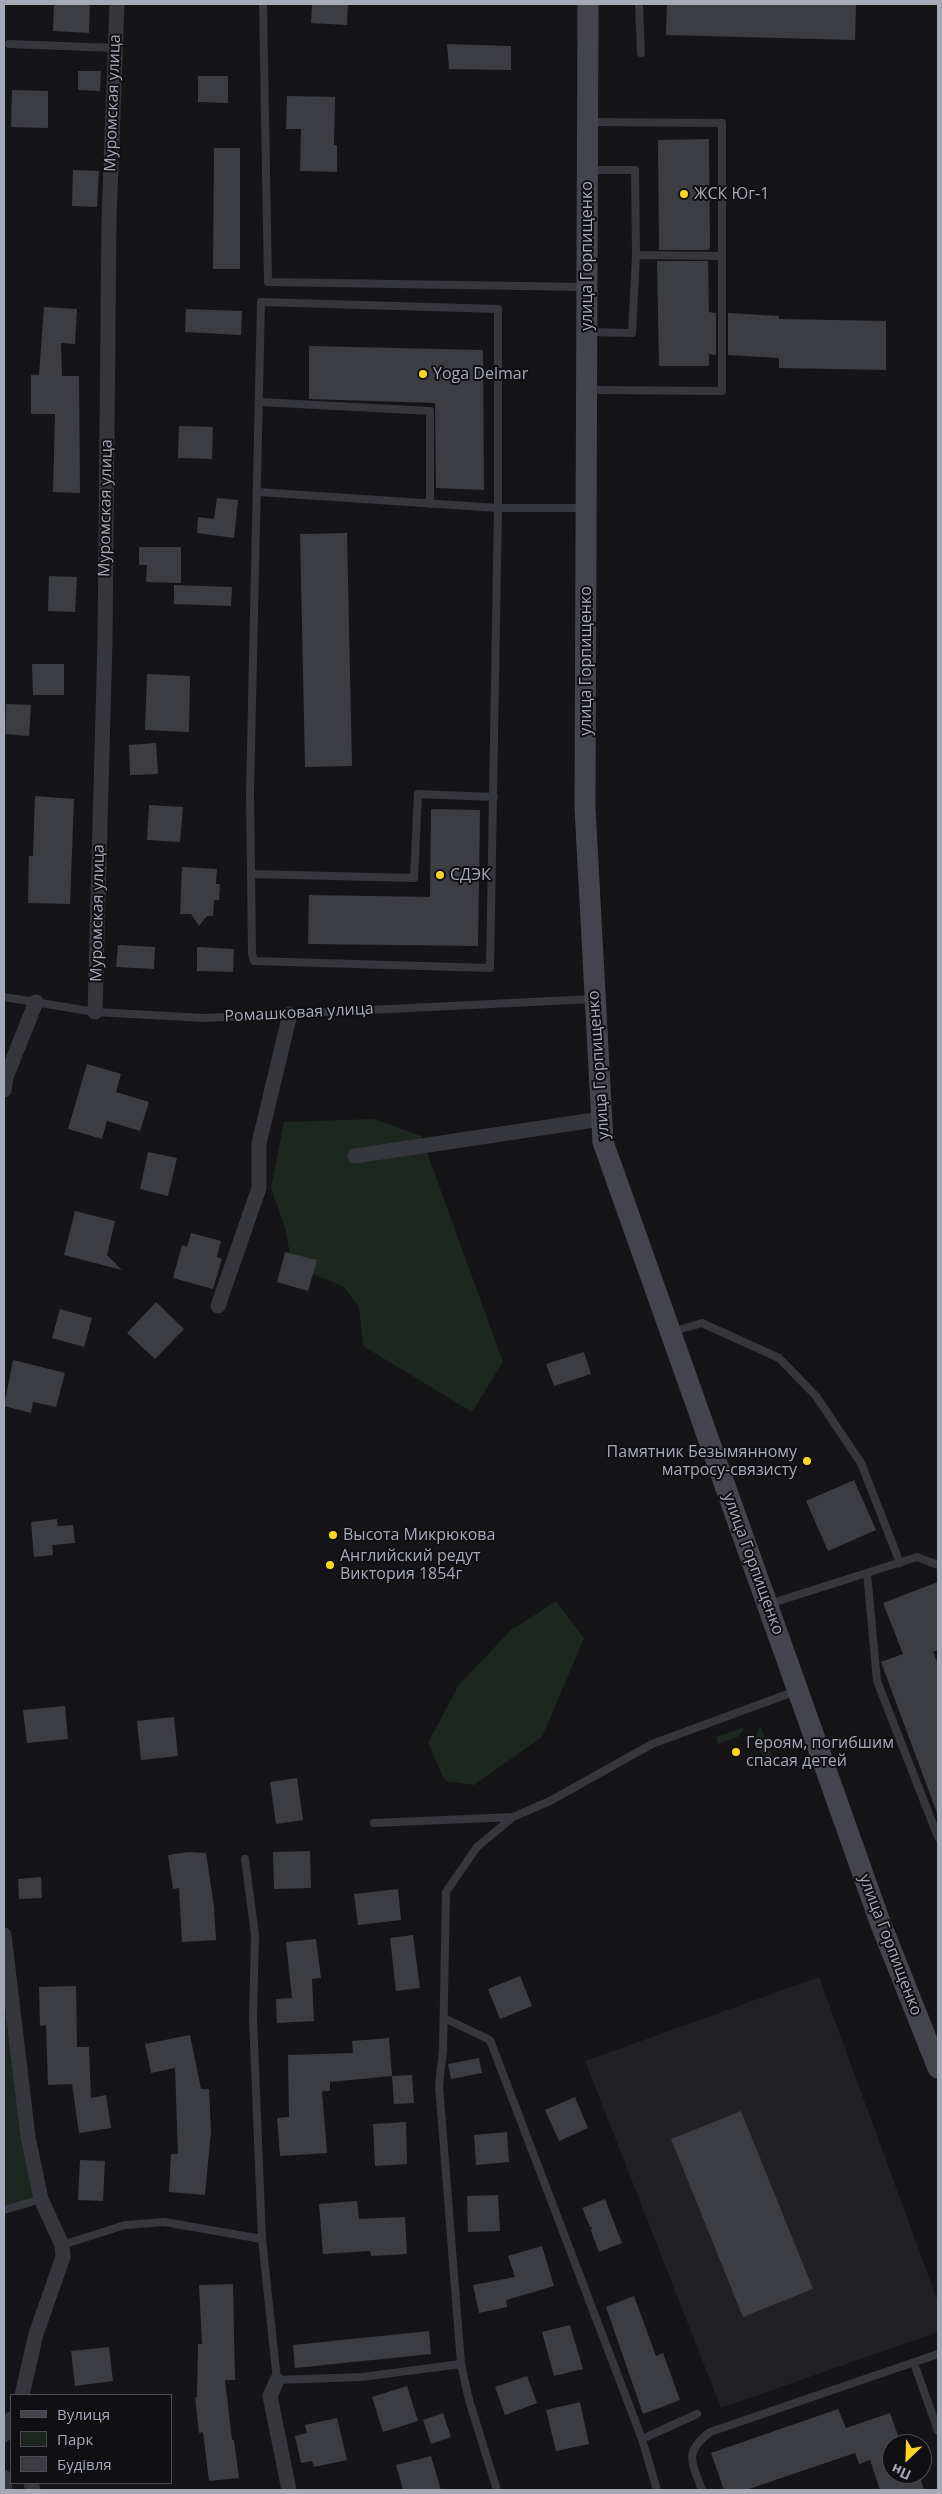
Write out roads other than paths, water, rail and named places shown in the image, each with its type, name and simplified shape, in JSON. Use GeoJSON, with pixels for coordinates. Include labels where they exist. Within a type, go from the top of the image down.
{"type":"FeatureCollection","features":[{"type":"Feature","properties":{"kind":"main road","name":"улица Горпищенко"},"geometry":{"type":"LineString","coordinates":[[588,4],[585,808],[602,1142],[880,1922],[938,2068]]}},
{"type":"Feature","properties":{"kind":"street","name":"Муромская улица"},"geometry":{"type":"LineString","coordinates":[[95,1012],[105,640],[109,219],[117,4]]}},
{"type":"Feature","properties":{"kind":"street"},"geometry":{"type":"LineString","coordinates":[[4,1090],[6,1077],[36,1002]]}},
{"type":"Feature","properties":{"kind":"street"},"geometry":{"type":"LineString","coordinates":[[218,1306],[259,1188],[259,1143],[290,1014]]}},
{"type":"Feature","properties":{"kind":"street"},"geometry":{"type":"LineString","coordinates":[[355,1156],[601,1119]]}},
{"type":"Feature","properties":{"kind":"street"},"geometry":{"type":"LineString","coordinates":[[4,1935],[28,2137],[41,2199],[62,2245],[63,2257],[36,2334],[22,2394]]}},
{"type":"Feature","properties":{"kind":"street"},"geometry":{"type":"LineString","coordinates":[[276,2380],[270,2396],[289,2490]]}},
{"type":"Feature","properties":{"kind":"street"},"geometry":{"type":"LineString","coordinates":[[4,2436],[10,2421]]}},
{"type":"Feature","properties":{"kind":"street"},"geometry":{"type":"LineString","coordinates":[[4,2477],[5,2490]]}},
{"type":"Feature","properties":{"kind":"lane"},"geometry":{"type":"LineString","coordinates":[[263,4],[268,282],[587,287]]}},
{"type":"Feature","properties":{"kind":"lane"},"geometry":{"type":"LineString","coordinates":[[639,4],[641,53]]}},
{"type":"Feature","properties":{"kind":"lane"},"geometry":{"type":"LineString","coordinates":[[9,44],[115,48]]}},
{"type":"Feature","properties":{"kind":"lane"},"geometry":{"type":"LineString","coordinates":[[587,390],[722,391],[722,123],[588,122]]}},
{"type":"Feature","properties":{"kind":"lane"},"geometry":{"type":"LineString","coordinates":[[587,332],[632,333],[636,255],[635,170],[588,170]]}},
{"type":"Feature","properties":{"kind":"lane"},"geometry":{"type":"LineString","coordinates":[[636,255],[722,256]]}},
{"type":"Feature","properties":{"kind":"lane"},"geometry":{"type":"LineString","coordinates":[[261,302],[498,309],[498,508],[490,968],[254,961],[252,954],[250,792],[258,492],[261,302]]}},
{"type":"Feature","properties":{"kind":"lane"},"geometry":{"type":"LineString","coordinates":[[260,402],[430,411],[430,504]]}},
{"type":"Feature","properties":{"kind":"lane"},"geometry":{"type":"LineString","coordinates":[[258,492],[498,508],[586,508]]}},
{"type":"Feature","properties":{"kind":"lane"},"geometry":{"type":"LineString","coordinates":[[251,874],[414,878],[418,794],[494,797]]}},
{"type":"Feature","properties":{"kind":"lane","name":"Ромашковая улица"},"geometry":{"type":"LineString","coordinates":[[4,997],[95,1012],[205,1018],[595,999]]}},
{"type":"Feature","properties":{"kind":"lane"},"geometry":{"type":"LineString","coordinates":[[670,1332],[702,1323],[779,1358],[816,1396],[861,1463],[900,1563]]}},
{"type":"Feature","properties":{"kind":"lane"},"geometry":{"type":"LineString","coordinates":[[767,1605],[917,1557],[938,1565]]}},
{"type":"Feature","properties":{"kind":"lane"},"geometry":{"type":"LineString","coordinates":[[867,1573],[877,1681],[938,1837]]}},
{"type":"Feature","properties":{"kind":"lane"},"geometry":{"type":"LineString","coordinates":[[496,2490],[461,2364],[439,2085],[444,2018],[446,1892],[477,1848],[513,1817],[550,1801],[652,1744],[798,1690]]}},
{"type":"Feature","properties":{"kind":"lane"},"geometry":{"type":"LineString","coordinates":[[374,1823],[513,1817]]}},
{"type":"Feature","properties":{"kind":"lane"},"geometry":{"type":"LineString","coordinates":[[245,1859],[255,1935],[253,2018],[262,2238],[276,2380],[362,2377],[461,2364]]}},
{"type":"Feature","properties":{"kind":"lane"},"geometry":{"type":"LineString","coordinates":[[444,2018],[490,2040],[642,2439],[657,2490]]}},
{"type":"Feature","properties":{"kind":"lane"},"geometry":{"type":"LineString","coordinates":[[4,2210],[41,2199]]}},
{"type":"Feature","properties":{"kind":"lane"},"geometry":{"type":"LineString","coordinates":[[62,2245],[125,2225],[164,2222],[262,2238]]}},
{"type":"Feature","properties":{"kind":"lane"},"geometry":{"type":"LineString","coordinates":[[702,2490],[691,2460],[695,2444],[710,2432],[938,2354]]}},
{"type":"Feature","properties":{"kind":"lane"},"geometry":{"type":"LineString","coordinates":[[914,2363],[938,2431]]}},
{"type":"Feature","properties":{"kind":"lane"},"geometry":{"type":"LineString","coordinates":[[642,2439],[697,2414]]}},
{"type":"Feature","properties":{"kind":"place","name":"ЖСК Юг-1"},"geometry":{"type":"Point","coordinates":[684,194]}},
{"type":"Feature","properties":{"kind":"place","name":"Yoga Delmar"},"geometry":{"type":"Point","coordinates":[423,374]}},
{"type":"Feature","properties":{"kind":"place","name":"СДЭК"},"geometry":{"type":"Point","coordinates":[440,875]}},
{"type":"Feature","properties":{"kind":"place","name":"Памятник Безымянному матросу-связисту"},"geometry":{"type":"Point","coordinates":[807,1461]}},
{"type":"Feature","properties":{"kind":"place","name":"Высота Микрюкова"},"geometry":{"type":"Point","coordinates":[333,1535]}},
{"type":"Feature","properties":{"kind":"place","name":"Английский редут Виктория 1854г"},"geometry":{"type":"Point","coordinates":[330,1565]}},
{"type":"Feature","properties":{"kind":"place","name":"Героям, погибшим спасая детей"},"geometry":{"type":"Point","coordinates":[736,1752]}}]}
